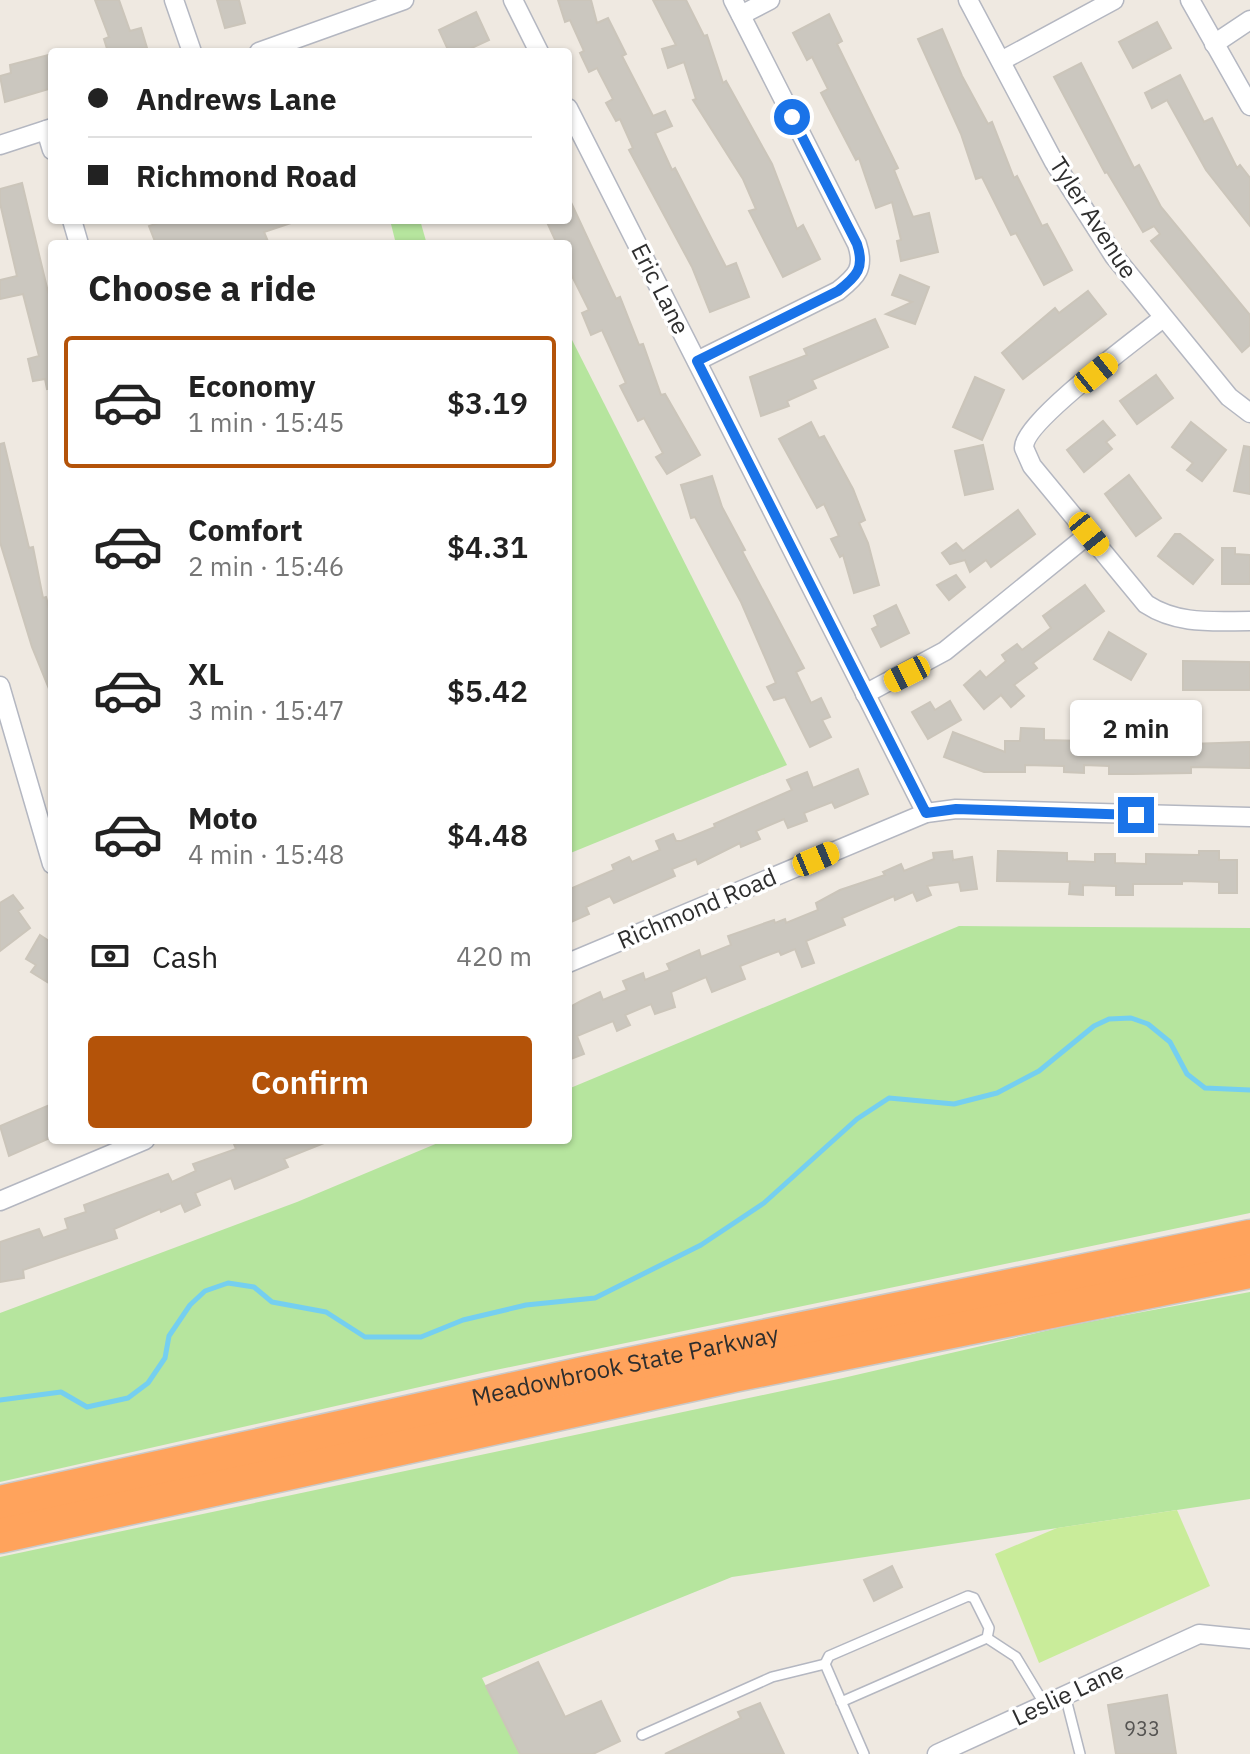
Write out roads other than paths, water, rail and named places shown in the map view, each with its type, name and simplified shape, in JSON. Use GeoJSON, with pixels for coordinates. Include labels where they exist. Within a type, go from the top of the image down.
{"type":"FeatureCollection","features":[{"type":"Feature","properties":{"kind":"highway","name":"Meadowbrook State Parkway"},"geometry":{"type":"LineString","coordinates":[[0,1503],[583,1374],[1250,1237]]}},
{"type":"Feature","properties":{"kind":"highway","name":"Meadowbrook State Parkway"},"geometry":{"type":"LineString","coordinates":[[0,1536],[734,1375],[1250,1271]]}},
{"type":"Feature","properties":{"kind":"street"},"geometry":{"type":"LineString","coordinates":[[174,0],[191,48]]}},
{"type":"Feature","properties":{"kind":"street"},"geometry":{"type":"LineString","coordinates":[[270,48],[404,0]]}},
{"type":"Feature","properties":{"kind":"street"},"geometry":{"type":"LineString","coordinates":[[513,0],[537,48]]}},
{"type":"Feature","properties":{"kind":"street"},"geometry":{"type":"LineString","coordinates":[[697,361],[838,291],[857,275],[862,266],[857,244],[737,8],[770,0]]}},
{"type":"Feature","properties":{"kind":"street","name":"Tyler Avenue"},"geometry":{"type":"LineString","coordinates":[[968,0],[1078,201],[1114,256],[1229,397],[1250,413]]}},
{"type":"Feature","properties":{"kind":"street"},"geometry":{"type":"LineString","coordinates":[[1001,61],[1114,0]]}},
{"type":"Feature","properties":{"kind":"street"},"geometry":{"type":"LineString","coordinates":[[1190,0],[1250,106]]}},
{"type":"Feature","properties":{"kind":"street"},"geometry":{"type":"LineString","coordinates":[[1214,44],[1250,20]]}},
{"type":"Feature","properties":{"kind":"street","name":"Eric Lane"},"geometry":{"type":"LineString","coordinates":[[572,116],[926,813]]}},
{"type":"Feature","properties":{"kind":"street"},"geometry":{"type":"LineString","coordinates":[[0,145],[48,129]]}},
{"type":"Feature","properties":{"kind":"street"},"geometry":{"type":"LineString","coordinates":[[1163,318],[1051,409],[1025,438],[1024,448],[1032,466],[1146,604],[1165,617],[1250,621]]}},
{"type":"Feature","properties":{"kind":"street"},"geometry":{"type":"LineString","coordinates":[[865,694],[945,651],[1089,534]]}},
{"type":"Feature","properties":{"kind":"street"},"geometry":{"type":"LineString","coordinates":[[0,686],[48,850]]}},
{"type":"Feature","properties":{"kind":"street","name":"Richmond Road"},"geometry":{"type":"LineString","coordinates":[[572,961],[926,813],[956,809],[1250,817]]}},
{"type":"Feature","properties":{"kind":"street"},"geometry":{"type":"LineString","coordinates":[[0,1201],[135,1144]]}},
{"type":"Feature","properties":{"kind":"street","name":"Leslie Lane"},"geometry":{"type":"LineString","coordinates":[[937,1754],[1199,1634],[1250,1639]]}},
{"type":"Feature","properties":{"kind":"lane"},"geometry":{"type":"LineString","coordinates":[[864,1754],[825,1664],[829,1656],[968,1596],[974,1598],[989,1628],[987,1638]]}},
{"type":"Feature","properties":{"kind":"lane"},"geometry":{"type":"LineString","coordinates":[[841,1702],[987,1638]]}},
{"type":"Feature","properties":{"kind":"lane"},"geometry":{"type":"LineString","coordinates":[[987,1638],[1016,1657],[1045,1705]]}},
{"type":"Feature","properties":{"kind":"lane"},"geometry":{"type":"LineString","coordinates":[[642,1735],[772,1677],[825,1664]]}},
{"type":"Feature","properties":{"kind":"lane"},"geometry":{"type":"LineString","coordinates":[[1065,1695],[1078,1753]]}},
{"type":"Feature","properties":{"kind":"waterway"},"geometry":{"type":"LineString","coordinates":[[0,1400],[61,1392],[87,1407],[128,1398],[148,1383],[165,1358],[169,1336],[190,1305],[205,1291],[228,1283],[254,1287],[272,1302],[326,1312],[365,1337],[421,1337],[463,1320],[526,1305],[595,1298],[701,1245],[764,1203],[857,1119],[889,1098],[954,1104],[997,1093],[1039,1071],[1094,1026],[1109,1019],[1131,1018],[1148,1024],[1170,1042],[1187,1074],[1205,1088],[1250,1090]]}}]}
